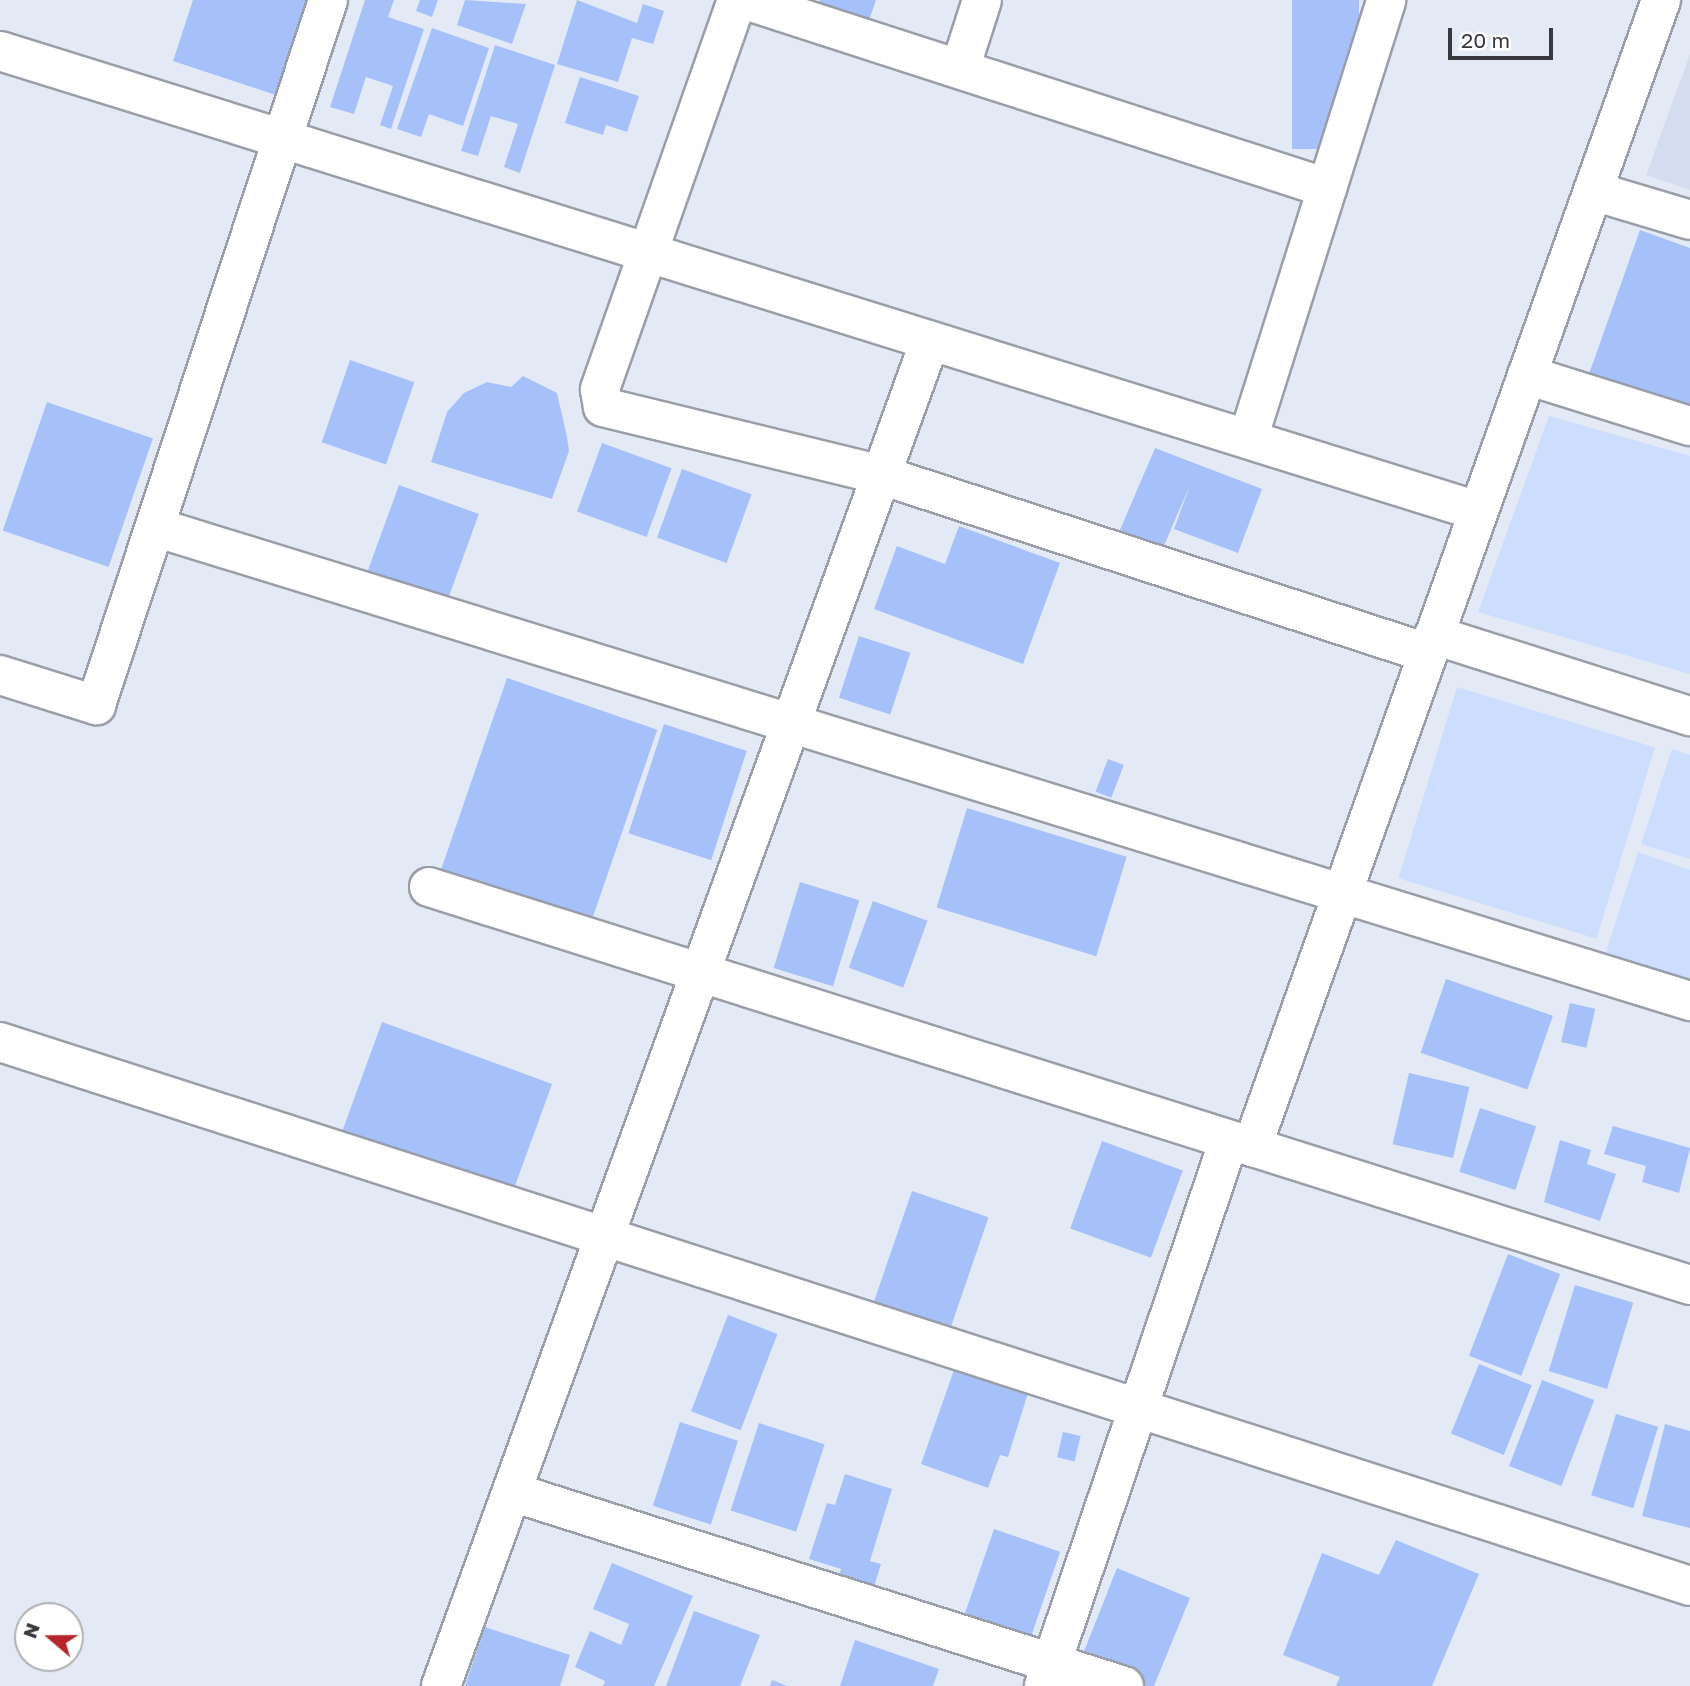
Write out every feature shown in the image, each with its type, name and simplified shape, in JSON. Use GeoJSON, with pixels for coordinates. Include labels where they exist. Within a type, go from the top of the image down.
{"type":"FeatureCollection","features":[{"type":"Feature","properties":{"kind":"street"},"geometry":{"type":"LineString","coordinates":[[0,675],[96,705],[328,0]]}},
{"type":"Feature","properties":{"kind":"street"},"geometry":{"type":"LineString","coordinates":[[737,0],[653,255],[600,390],[603,407],[881,475],[1431,644],[1690,716]]}},
{"type":"Feature","properties":{"kind":"street"},"geometry":{"type":"LineString","coordinates":[[745,0],[1327,188]]}},
{"type":"Feature","properties":{"kind":"street"},"geometry":{"type":"LineString","coordinates":[[960,69],[982,0]]}},
{"type":"Feature","properties":{"kind":"street"},"geometry":{"type":"LineString","coordinates":[[1248,439],[1387,0]]}},
{"type":"Feature","properties":{"kind":"street"},"geometry":{"type":"LineString","coordinates":[[1048,1675],[1138,1408],[1341,893],[1661,0]]}},
{"type":"Feature","properties":{"kind":"street"},"geometry":{"type":"LineString","coordinates":[[0,51],[1478,511]]}},
{"type":"Feature","properties":{"kind":"street"},"geometry":{"type":"LineString","coordinates":[[1593,191],[1690,220]]}},
{"type":"Feature","properties":{"kind":"street"},"geometry":{"type":"LineString","coordinates":[[441,1686],[930,341]]}},
{"type":"Feature","properties":{"kind":"street"},"geometry":{"type":"LineString","coordinates":[[1527,375],[1690,426]]}},
{"type":"Feature","properties":{"kind":"street"},"geometry":{"type":"LineString","coordinates":[[155,527],[1690,1001]]}},
{"type":"Feature","properties":{"kind":"street"},"geometry":{"type":"LineString","coordinates":[[429,887],[1690,1285]]}},
{"type":"Feature","properties":{"kind":"street"},"geometry":{"type":"LineString","coordinates":[[0,1042],[1690,1586]]}},
{"type":"Feature","properties":{"kind":"street"},"geometry":{"type":"LineString","coordinates":[[512,1492],[1048,1675],[1124,1686]]}},
{"type":"Feature","properties":{"kind":"shaded area"},"geometry":{"type":"Polygon","coordinates":[[[1690,54],[1690,190],[1646,175],[1690,54]]]}},
{"type":"Feature","properties":{"kind":"shaded area"},"geometry":{"type":"Polygon","coordinates":[[[1549,416],[1690,456],[1690,674],[1478,612],[1549,416]]]}},
{"type":"Feature","properties":{"kind":"shaded area"},"geometry":{"type":"Polygon","coordinates":[[[1457,687],[1655,748],[1596,939],[1399,878],[1457,687]]]}},
{"type":"Feature","properties":{"kind":"shaded area"},"geometry":{"type":"Polygon","coordinates":[[[1672,749],[1690,755],[1690,859],[1641,844],[1672,749]]]}},
{"type":"Feature","properties":{"kind":"shaded area"},"geometry":{"type":"Polygon","coordinates":[[[1638,852],[1690,870],[1690,979],[1605,955],[1638,852]]]}},
{"type":"Feature","properties":{"kind":"building"},"geometry":{"type":"Polygon","coordinates":[[[193,0],[313,0],[282,97],[173,61],[193,0]]]}},
{"type":"Feature","properties":{"kind":"building"},"geometry":{"type":"Polygon","coordinates":[[[365,0],[394,0],[388,17],[424,29],[391,129],[380,125],[393,86],[366,77],[354,114],[330,107],[365,0]]]}},
{"type":"Feature","properties":{"kind":"building"},"geometry":{"type":"Polygon","coordinates":[[[420,0],[438,0],[432,17],[416,11],[420,0]]]}},
{"type":"Feature","properties":{"kind":"building"},"geometry":{"type":"Polygon","coordinates":[[[465,0],[526,4],[512,44],[457,25],[465,0]]]}},
{"type":"Feature","properties":{"kind":"building"},"geometry":{"type":"Polygon","coordinates":[[[577,0],[637,23],[643,4],[664,11],[653,44],[632,38],[618,82],[557,64],[577,0]]]}},
{"type":"Feature","properties":{"kind":"building"},"geometry":{"type":"Polygon","coordinates":[[[820,0],[876,0],[867,26],[817,8],[820,0]]]}},
{"type":"Feature","properties":{"kind":"building"},"geometry":{"type":"Polygon","coordinates":[[[1292,0],[1359,0],[1359,149],[1292,149],[1292,0]]]}},
{"type":"Feature","properties":{"kind":"building"},"geometry":{"type":"Polygon","coordinates":[[[432,28],[489,48],[463,126],[429,114],[421,137],[397,129],[432,28]]]}},
{"type":"Feature","properties":{"kind":"building"},"geometry":{"type":"Polygon","coordinates":[[[495,45],[555,65],[520,173],[504,167],[518,124],[491,116],[478,156],[461,151],[495,45]]]}},
{"type":"Feature","properties":{"kind":"building"},"geometry":{"type":"Polygon","coordinates":[[[580,77],[639,96],[627,132],[606,125],[603,135],[565,123],[580,77]]]}},
{"type":"Feature","properties":{"kind":"building"},"geometry":{"type":"Polygon","coordinates":[[[1640,230],[1690,248],[1690,410],[1589,374],[1640,230]]]}},
{"type":"Feature","properties":{"kind":"building"},"geometry":{"type":"Polygon","coordinates":[[[350,360],[414,382],[386,464],[322,442],[350,360]]]}},
{"type":"Feature","properties":{"kind":"building"},"geometry":{"type":"Polygon","coordinates":[[[523,376],[557,393],[569,451],[552,499],[431,462],[447,412],[464,393],[487,382],[511,387],[523,376]]]}},
{"type":"Feature","properties":{"kind":"building"},"geometry":{"type":"Polygon","coordinates":[[[47,402],[153,438],[109,567],[3,531],[47,402]]]}},
{"type":"Feature","properties":{"kind":"building"},"geometry":{"type":"Polygon","coordinates":[[[602,443],[672,468],[647,537],[577,512],[602,443]]]}},
{"type":"Feature","properties":{"kind":"building"},"geometry":{"type":"Polygon","coordinates":[[[1155,448],[1262,489],[1238,553],[1174,529],[1190,485],[1157,562],[1114,544],[1155,448]]]}},
{"type":"Feature","properties":{"kind":"building"},"geometry":{"type":"Polygon","coordinates":[[[682,469],[752,494],[727,563],[657,538],[682,469]]]}},
{"type":"Feature","properties":{"kind":"building"},"geometry":{"type":"Polygon","coordinates":[[[399,485],[479,514],[447,602],[367,573],[399,485]]]}},
{"type":"Feature","properties":{"kind":"building"},"geometry":{"type":"Polygon","coordinates":[[[959,526],[1060,563],[1023,664],[874,609],[897,546],[945,564],[959,526]]]}},
{"type":"Feature","properties":{"kind":"building"},"geometry":{"type":"Polygon","coordinates":[[[859,636],[910,653],[890,715],[839,698],[859,636]]]}},
{"type":"Feature","properties":{"kind":"building"},"geometry":{"type":"Polygon","coordinates":[[[507,678],[657,730],[590,925],[440,873],[507,678]]]}},
{"type":"Feature","properties":{"kind":"building"},"geometry":{"type":"Polygon","coordinates":[[[664,724],[747,751],[711,860],[628,833],[664,724]]]}},
{"type":"Feature","properties":{"kind":"building"},"geometry":{"type":"Polygon","coordinates":[[[1108,759],[1124,765],[1111,798],[1095,792],[1108,759]]]}},
{"type":"Feature","properties":{"kind":"building"},"geometry":{"type":"Polygon","coordinates":[[[967,808],[1127,857],[1096,956],[937,907],[967,808]]]}},
{"type":"Feature","properties":{"kind":"building"},"geometry":{"type":"Polygon","coordinates":[[[800,882],[859,900],[833,986],[774,968],[800,882]]]}},
{"type":"Feature","properties":{"kind":"building"},"geometry":{"type":"Polygon","coordinates":[[[873,901],[928,921],[903,988],[849,968],[873,901]]]}},
{"type":"Feature","properties":{"kind":"building"},"geometry":{"type":"Polygon","coordinates":[[[1446,979],[1553,1016],[1527,1090],[1421,1053],[1446,979]]]}},
{"type":"Feature","properties":{"kind":"building"},"geometry":{"type":"Polygon","coordinates":[[[1570,1003],[1595,1009],[1586,1048],[1561,1042],[1570,1003]]]}},
{"type":"Feature","properties":{"kind":"building"},"geometry":{"type":"Polygon","coordinates":[[[382,1022],[552,1084],[511,1197],[341,1135],[382,1022]]]}},
{"type":"Feature","properties":{"kind":"building"},"geometry":{"type":"Polygon","coordinates":[[[1409,1073],[1469,1087],[1453,1158],[1393,1144],[1409,1073]]]}},
{"type":"Feature","properties":{"kind":"building"},"geometry":{"type":"Polygon","coordinates":[[[1480,1108],[1536,1126],[1515,1190],[1459,1172],[1480,1108]]]}},
{"type":"Feature","properties":{"kind":"building"},"geometry":{"type":"Polygon","coordinates":[[[1613,1126],[1690,1148],[1679,1193],[1642,1182],[1646,1166],[1604,1154],[1613,1126]]]}},
{"type":"Feature","properties":{"kind":"building"},"geometry":{"type":"Polygon","coordinates":[[[1560,1140],[1591,1150],[1587,1164],[1616,1174],[1600,1221],[1544,1202],[1560,1140]]]}},
{"type":"Feature","properties":{"kind":"building"},"geometry":{"type":"Polygon","coordinates":[[[1102,1141],[1183,1170],[1151,1258],[1070,1228],[1102,1141]]]}},
{"type":"Feature","properties":{"kind":"building"},"geometry":{"type":"Polygon","coordinates":[[[912,1191],[989,1217],[950,1328],[874,1302],[912,1191]]]}},
{"type":"Feature","properties":{"kind":"building"},"geometry":{"type":"Polygon","coordinates":[[[1508,1254],[1560,1274],[1521,1376],[1469,1356],[1508,1254]]]}},
{"type":"Feature","properties":{"kind":"building"},"geometry":{"type":"Polygon","coordinates":[[[1575,1285],[1633,1303],[1607,1389],[1549,1371],[1575,1285]]]}},
{"type":"Feature","properties":{"kind":"building"},"geometry":{"type":"Polygon","coordinates":[[[728,1315],[777,1334],[741,1430],[691,1411],[728,1315]]]}},
{"type":"Feature","properties":{"kind":"building"},"geometry":{"type":"Polygon","coordinates":[[[1479,1364],[1532,1385],[1504,1455],[1451,1434],[1479,1364]]]}},
{"type":"Feature","properties":{"kind":"building"},"geometry":{"type":"Polygon","coordinates":[[[955,1367],[1028,1393],[1008,1457],[1000,1455],[988,1488],[921,1464],[955,1367]]]}},
{"type":"Feature","properties":{"kind":"building"},"geometry":{"type":"Polygon","coordinates":[[[1542,1380],[1594,1400],[1561,1486],[1509,1466],[1542,1380]]]}},
{"type":"Feature","properties":{"kind":"building"},"geometry":{"type":"Polygon","coordinates":[[[1616,1414],[1658,1427],[1633,1508],[1591,1495],[1616,1414]]]}},
{"type":"Feature","properties":{"kind":"building"},"geometry":{"type":"Polygon","coordinates":[[[680,1422],[738,1441],[711,1525],[653,1506],[680,1422]]]}},
{"type":"Feature","properties":{"kind":"building"},"geometry":{"type":"Polygon","coordinates":[[[759,1423],[825,1444],[796,1532],[731,1510],[759,1423]]]}},
{"type":"Feature","properties":{"kind":"building"},"geometry":{"type":"Polygon","coordinates":[[[1665,1424],[1690,1431],[1690,1528],[1642,1516],[1665,1424]]]}},
{"type":"Feature","properties":{"kind":"building"},"geometry":{"type":"Polygon","coordinates":[[[1063,1432],[1081,1436],[1075,1461],[1057,1457],[1063,1432]]]}},
{"type":"Feature","properties":{"kind":"building"},"geometry":{"type":"Polygon","coordinates":[[[845,1474],[892,1489],[870,1561],[881,1564],[869,1603],[834,1592],[841,1569],[809,1559],[827,1503],[835,1505],[845,1474]]]}},
{"type":"Feature","properties":{"kind":"building"},"geometry":{"type":"Polygon","coordinates":[[[994,1529],[1060,1552],[1030,1640],[964,1617],[994,1529]]]}},
{"type":"Feature","properties":{"kind":"building"},"geometry":{"type":"Polygon","coordinates":[[[1396,1540],[1479,1574],[1432,1686],[1336,1686],[1340,1677],[1283,1655],[1322,1553],[1379,1575],[1396,1540]]]}},
{"type":"Feature","properties":{"kind":"building"},"geometry":{"type":"Polygon","coordinates":[[[612,1563],[693,1596],[654,1686],[603,1686],[605,1681],[575,1667],[590,1631],[621,1645],[629,1624],[593,1609],[612,1563]]]}},
{"type":"Feature","properties":{"kind":"building"},"geometry":{"type":"Polygon","coordinates":[[[1117,1568],[1190,1598],[1154,1686],[1120,1686],[1077,1669],[1117,1568]]]}},
{"type":"Feature","properties":{"kind":"building"},"geometry":{"type":"Polygon","coordinates":[[[694,1611],[760,1635],[740,1686],[666,1686],[694,1611]]]}},
{"type":"Feature","properties":{"kind":"building"},"geometry":{"type":"Polygon","coordinates":[[[485,1627],[570,1655],[560,1686],[465,1686],[485,1627]]]}},
{"type":"Feature","properties":{"kind":"building"},"geometry":{"type":"Polygon","coordinates":[[[855,1640],[939,1669],[933,1686],[840,1686],[855,1640]]]}},
{"type":"Feature","properties":{"kind":"building"},"geometry":{"type":"Polygon","coordinates":[[[772,1680],[787,1686],[770,1686],[772,1680]]]}}]}
